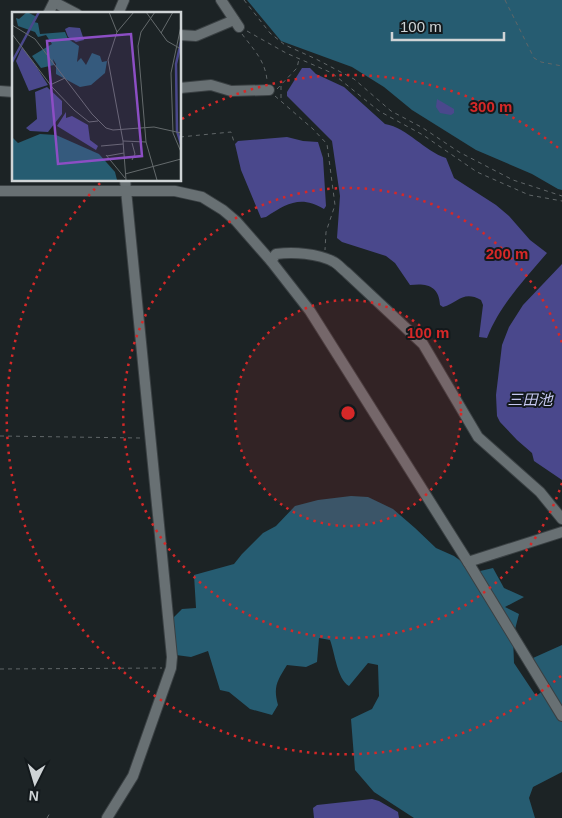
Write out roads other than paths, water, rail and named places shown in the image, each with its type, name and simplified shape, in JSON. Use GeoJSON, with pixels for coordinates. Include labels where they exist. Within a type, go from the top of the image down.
{"type":"FeatureCollection","features":[{"type":"Feature","properties":{"kind":"street"},"geometry":{"type":"LineString","coordinates":[[119,12],[124,0]]}},
{"type":"Feature","properties":{"kind":"street"},"geometry":{"type":"LineString","coordinates":[[181,35],[196,36],[237,24],[221,0]]}},
{"type":"Feature","properties":{"kind":"street"},"geometry":{"type":"LineString","coordinates":[[54,1],[73,12]]}},
{"type":"Feature","properties":{"kind":"street"},"geometry":{"type":"LineString","coordinates":[[181,88],[212,85],[231,91],[269,90]]}},
{"type":"Feature","properties":{"kind":"street"},"geometry":{"type":"LineString","coordinates":[[107,818],[133,776],[171,668],[171,636],[126,185]]}},
{"type":"Feature","properties":{"kind":"street"},"geometry":{"type":"LineString","coordinates":[[0,191],[126,185],[175,191],[202,197],[223,210],[236,222],[271,261],[310,311],[468,562],[562,716]]}},
{"type":"Feature","properties":{"kind":"street"},"geometry":{"type":"LineString","coordinates":[[271,261],[276,254],[285,253],[325,258],[334,262],[346,272],[423,344],[478,437],[540,492],[562,519]]}},
{"type":"Feature","properties":{"kind":"street"},"geometry":{"type":"LineString","coordinates":[[468,562],[562,532]]}},
{"type":"Feature","properties":{"kind":"water"},"geometry":{"type":"Polygon","coordinates":[[[302,68],[310,68],[316,74],[344,87],[385,124],[401,130],[438,155],[446,158],[454,178],[496,205],[509,216],[530,240],[547,253],[506,304],[487,338],[479,337],[483,305],[481,300],[470,296],[461,298],[443,307],[440,305],[439,298],[434,289],[421,284],[410,285],[395,263],[386,256],[342,242],[337,238],[340,196],[332,141],[287,96],[287,92],[302,68]]]}},
{"type":"Feature","properties":{"kind":"water"},"geometry":{"type":"Polygon","coordinates":[[[437,99],[454,109],[454,113],[451,115],[440,113],[436,107],[437,99]]]}},
{"type":"Feature","properties":{"kind":"water"},"geometry":{"type":"Polygon","coordinates":[[[287,137],[318,142],[323,158],[326,206],[324,209],[308,202],[294,202],[261,218],[241,170],[235,144],[238,141],[287,137]]]}},
{"type":"Feature","properties":{"kind":"water","name":"三田池"},"geometry":{"type":"Polygon","coordinates":[[[562,264],[562,480],[534,461],[532,453],[500,422],[497,416],[496,395],[502,345],[509,327],[523,305],[562,264]]]}},
{"type":"Feature","properties":{"kind":"water"},"geometry":{"type":"Polygon","coordinates":[[[372,799],[398,812],[399,818],[314,818],[313,808],[317,805],[372,799]]]}}]}
